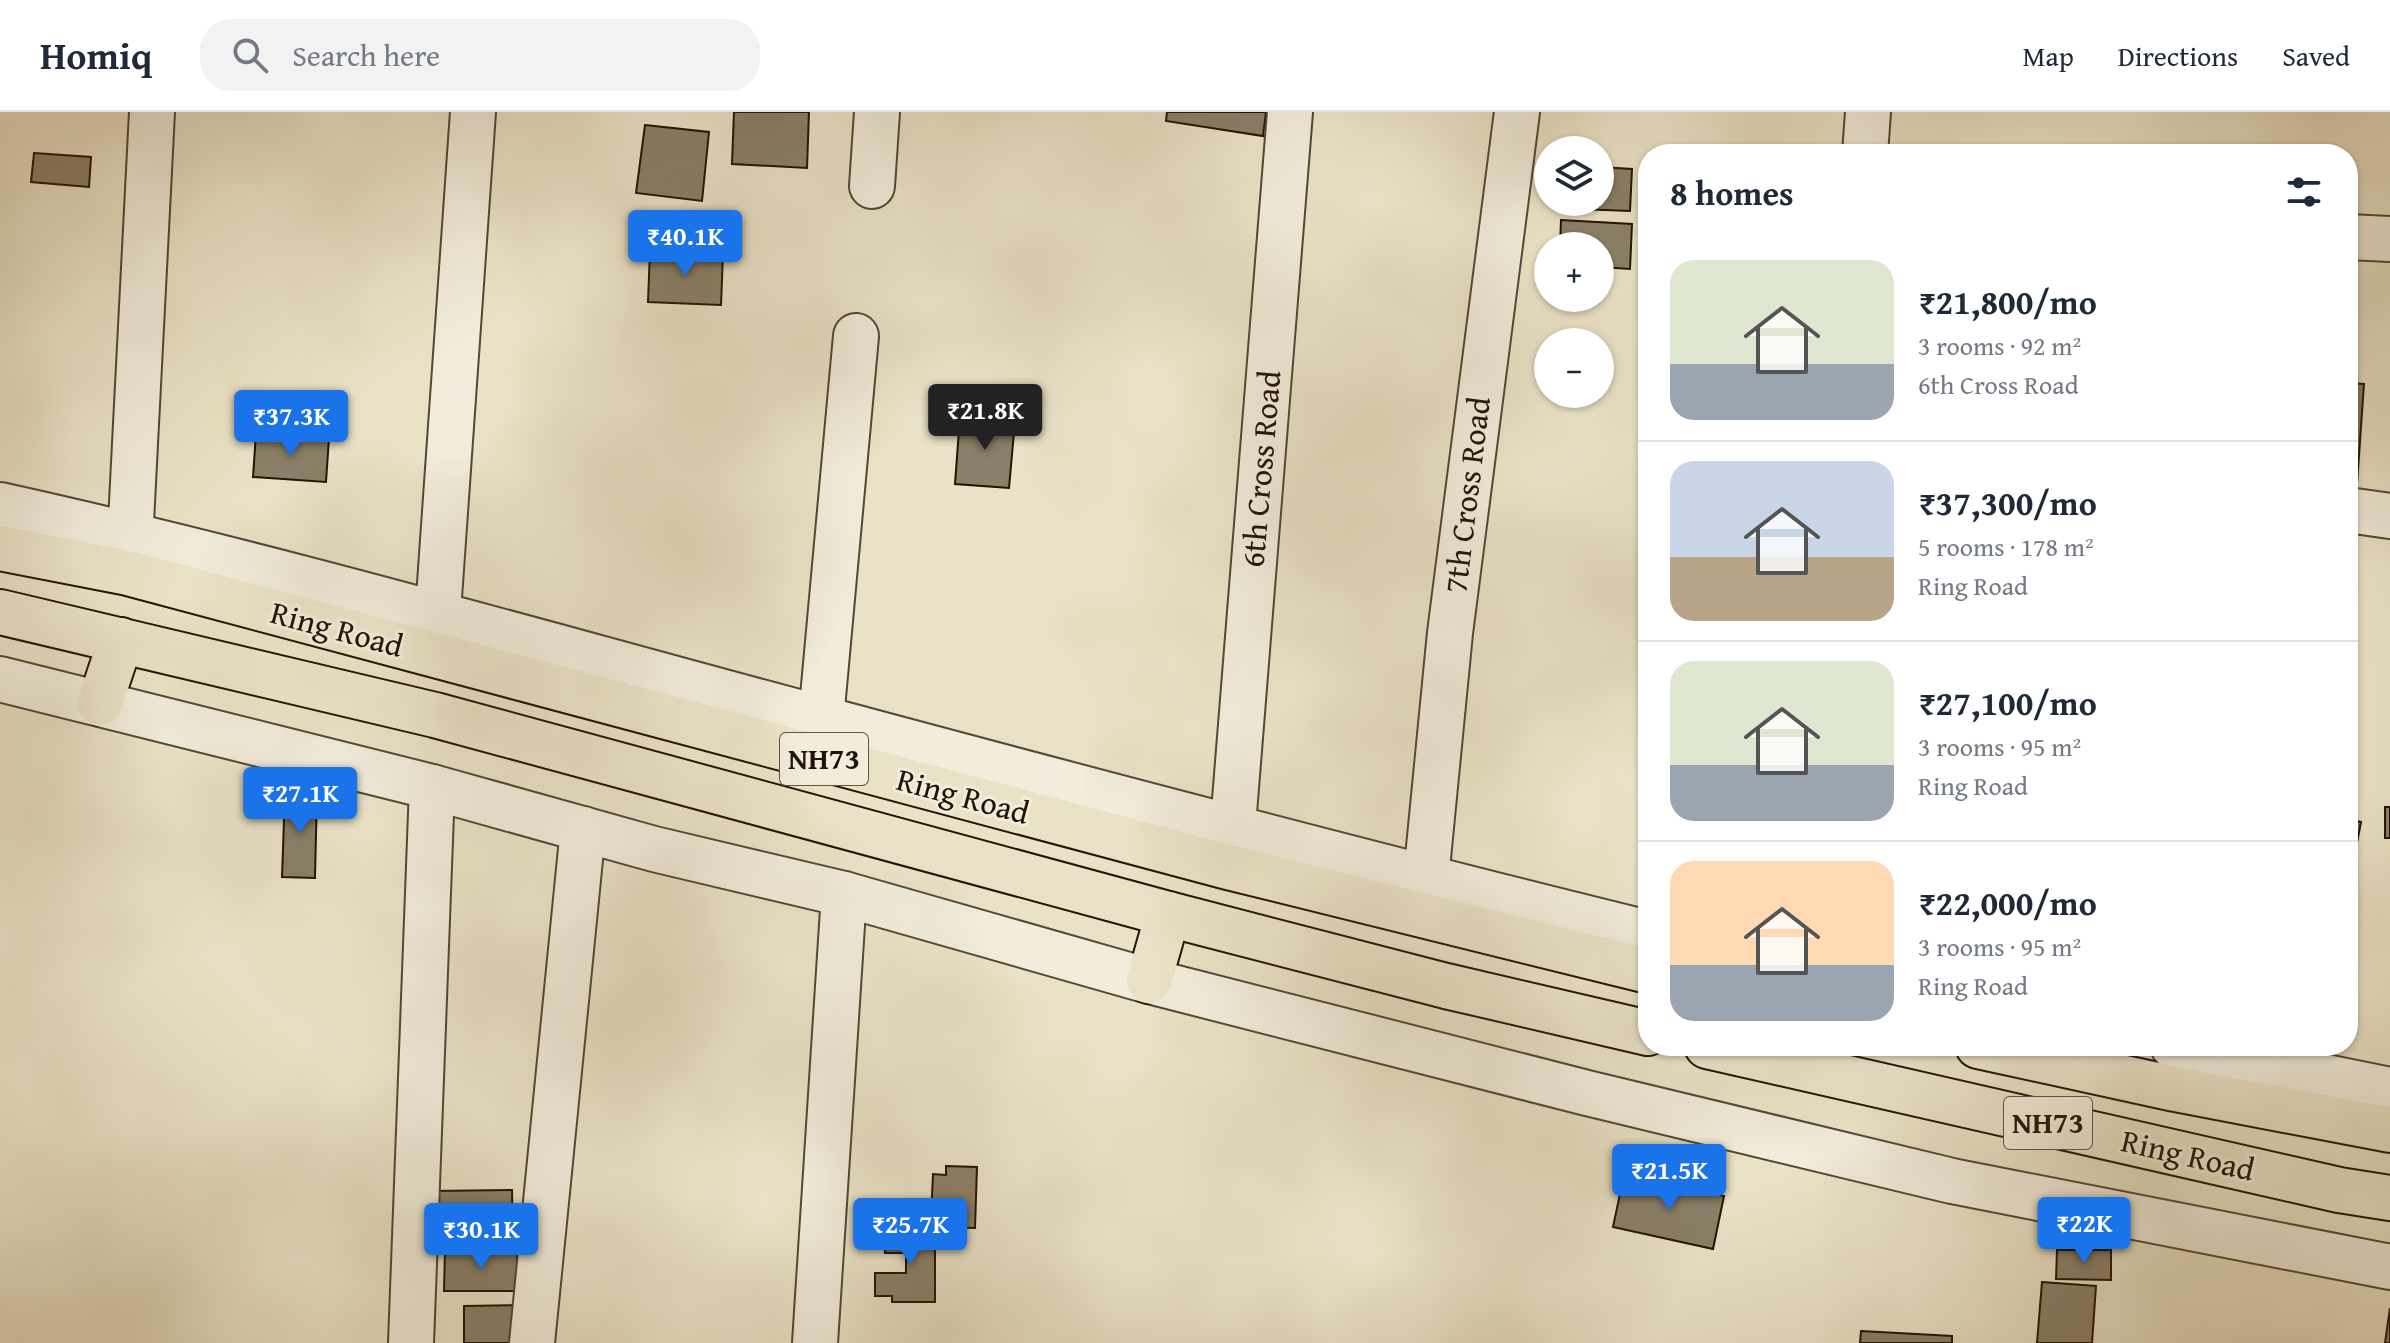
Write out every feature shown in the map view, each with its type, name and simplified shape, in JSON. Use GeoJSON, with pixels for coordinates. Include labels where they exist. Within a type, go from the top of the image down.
{"type":"FeatureCollection","features":[{"type":"Feature","properties":{"kind":"highway","name":"Ring Road"},"geometry":{"type":"LineString","coordinates":[[0,548],[129,554],[1213,863],[1632,967]]}},
{"type":"Feature","properties":{"kind":"highway","name":"Ring Road"},"geometry":{"type":"LineString","coordinates":[[0,612],[435,715],[1168,914],[1638,1031]]}},
{"type":"Feature","properties":{"kind":"highway"},"geometry":{"type":"LineString","coordinates":[[100,703],[121,640]]}},
{"type":"Feature","properties":{"kind":"highway"},"geometry":{"type":"LineString","coordinates":[[1149,981],[1168,914]]}},
{"type":"Feature","properties":{"kind":"highway"},"geometry":{"type":"LineString","coordinates":[[1599,1022],[1632,967]]}},
{"type":"Feature","properties":{"kind":"highway","name":"Ring Road"},"geometry":{"type":"LineString","coordinates":[[1752,1056],[2390,1198]]}},
{"type":"Feature","properties":{"kind":"highway","name":"Ring Road"},"geometry":{"type":"LineString","coordinates":[[2024,1056],[2390,1130]]}},
{"type":"Feature","properties":{"kind":"street"},"geometry":{"type":"LineString","coordinates":[[129,554],[152,112]]}},
{"type":"Feature","properties":{"kind":"street"},"geometry":{"type":"LineString","coordinates":[[438,612],[473,112]]}},
{"type":"Feature","properties":{"kind":"street"},"geometry":{"type":"LineString","coordinates":[[872,186],[877,112]]}},
{"type":"Feature","properties":{"kind":"street","name":"6th Cross Road"},"geometry":{"type":"LineString","coordinates":[[1233,825],[1290,112]]}},
{"type":"Feature","properties":{"kind":"street","name":"7th Cross Road"},"geometry":{"type":"LineString","coordinates":[[1426,878],[1450,633],[1517,112]]}},
{"type":"Feature","properties":{"kind":"street"},"geometry":{"type":"LineString","coordinates":[[1866,144],[1868,112]]}},
{"type":"Feature","properties":{"kind":"street"},"geometry":{"type":"LineString","coordinates":[[2358,237],[2390,239]]}},
{"type":"Feature","properties":{"kind":"street"},"geometry":{"type":"LineString","coordinates":[[821,719],[856,336]]}},
{"type":"Feature","properties":{"kind":"street"},"geometry":{"type":"LineString","coordinates":[[0,505],[129,554],[438,612],[821,719],[1638,931]]}},
{"type":"Feature","properties":{"kind":"street"},"geometry":{"type":"LineString","coordinates":[[2358,511],[2390,516]]}},
{"type":"Feature","properties":{"kind":"street"},"geometry":{"type":"LineString","coordinates":[[0,679],[844,894],[1149,981],[1952,1181],[2390,1267]]}},
{"type":"Feature","properties":{"kind":"street"},"geometry":{"type":"LineString","coordinates":[[411,1343],[432,787]]}},
{"type":"Feature","properties":{"kind":"street"},"geometry":{"type":"LineString","coordinates":[[532,1343],[583,829]]}},
{"type":"Feature","properties":{"kind":"street"},"geometry":{"type":"LineString","coordinates":[[815,1343],[844,894]]}},
{"type":"Feature","properties":{"kind":"street"},"geometry":{"type":"LineString","coordinates":[[2222,1056],[2390,1090]]}},
{"type":"Feature","properties":{"kind":"building"},"geometry":{"type":"Polygon","coordinates":[[[734,112],[809,112],[807,168],[732,164],[734,112]]]}},
{"type":"Feature","properties":{"kind":"building"},"geometry":{"type":"Polygon","coordinates":[[[1167,112],[1266,112],[1263,136],[1166,121],[1167,112]]]}},
{"type":"Feature","properties":{"kind":"building"},"geometry":{"type":"Polygon","coordinates":[[[645,125],[709,132],[702,201],[636,193],[645,125]]]}},
{"type":"Feature","properties":{"kind":"building"},"geometry":{"type":"Polygon","coordinates":[[[34,153],[91,157],[89,187],[31,182],[34,153]]]}},
{"type":"Feature","properties":{"kind":"building"},"geometry":{"type":"Polygon","coordinates":[[[1614,168],[1632,169],[1630,211],[1614,210],[1614,168]]]}},
{"type":"Feature","properties":{"kind":"building"},"geometry":{"type":"Polygon","coordinates":[[[1561,220],[1632,224],[1630,269],[1614,268],[1614,232],[1561,232],[1561,220]]]}},
{"type":"Feature","properties":{"kind":"building"},"geometry":{"type":"Polygon","coordinates":[[[650,250],[723,254],[721,305],[648,302],[650,250]]]}},
{"type":"Feature","properties":{"kind":"building"},"geometry":{"type":"Polygon","coordinates":[[[2358,384],[2364,384],[2358,470],[2358,384]]]}},
{"type":"Feature","properties":{"kind":"building"},"geometry":{"type":"Polygon","coordinates":[[[960,416],[1015,421],[1009,488],[955,484],[960,416]]]}},
{"type":"Feature","properties":{"kind":"building"},"geometry":{"type":"Polygon","coordinates":[[[256,433],[329,438],[326,482],[253,477],[256,433]]]}},
{"type":"Feature","properties":{"kind":"building"},"geometry":{"type":"Polygon","coordinates":[[[285,791],[317,792],[315,878],[282,877],[285,791]]]}},
{"type":"Feature","properties":{"kind":"building"},"geometry":{"type":"Polygon","coordinates":[[[2385,807],[2390,807],[2390,838],[2385,838],[2385,807]]]}},
{"type":"Feature","properties":{"kind":"building"},"geometry":{"type":"Polygon","coordinates":[[[946,1166],[977,1167],[975,1228],[938,1227],[938,1218],[931,1217],[933,1174],[946,1175],[946,1166]]]}},
{"type":"Feature","properties":{"kind":"building"},"geometry":{"type":"Polygon","coordinates":[[[1624,1175],[1724,1196],[1713,1249],[1613,1227],[1624,1175]]]}},
{"type":"Feature","properties":{"kind":"building"},"geometry":{"type":"Polygon","coordinates":[[[512,1190],[513,1237],[433,1239],[432,1191],[512,1190]]]}},
{"type":"Feature","properties":{"kind":"building"},"geometry":{"type":"Polygon","coordinates":[[[885,1224],[901,1224],[901,1230],[935,1230],[935,1302],[892,1302],[892,1296],[875,1296],[875,1273],[906,1273],[906,1253],[885,1253],[885,1224]]]}},
{"type":"Feature","properties":{"kind":"building"},"geometry":{"type":"Polygon","coordinates":[[[445,1250],[517,1250],[517,1291],[444,1291],[445,1250]]]}},
{"type":"Feature","properties":{"kind":"building"},"geometry":{"type":"Polygon","coordinates":[[[2057,1250],[2111,1250],[2111,1280],[2056,1279],[2057,1250]]]}},
{"type":"Feature","properties":{"kind":"building"},"geometry":{"type":"Polygon","coordinates":[[[2042,1282],[2096,1286],[2092,1343],[2037,1343],[2042,1282]]]}},
{"type":"Feature","properties":{"kind":"building"},"geometry":{"type":"Polygon","coordinates":[[[527,1305],[528,1343],[464,1343],[464,1306],[527,1305]]]}},
{"type":"Feature","properties":{"kind":"building"},"geometry":{"type":"Polygon","coordinates":[[[2390,1308],[2390,1343],[2385,1343],[2390,1308]]]}},
{"type":"Feature","properties":{"kind":"building"},"geometry":{"type":"Polygon","coordinates":[[[1861,1331],[1952,1336],[1952,1343],[1860,1343],[1861,1331]]]}}]}
